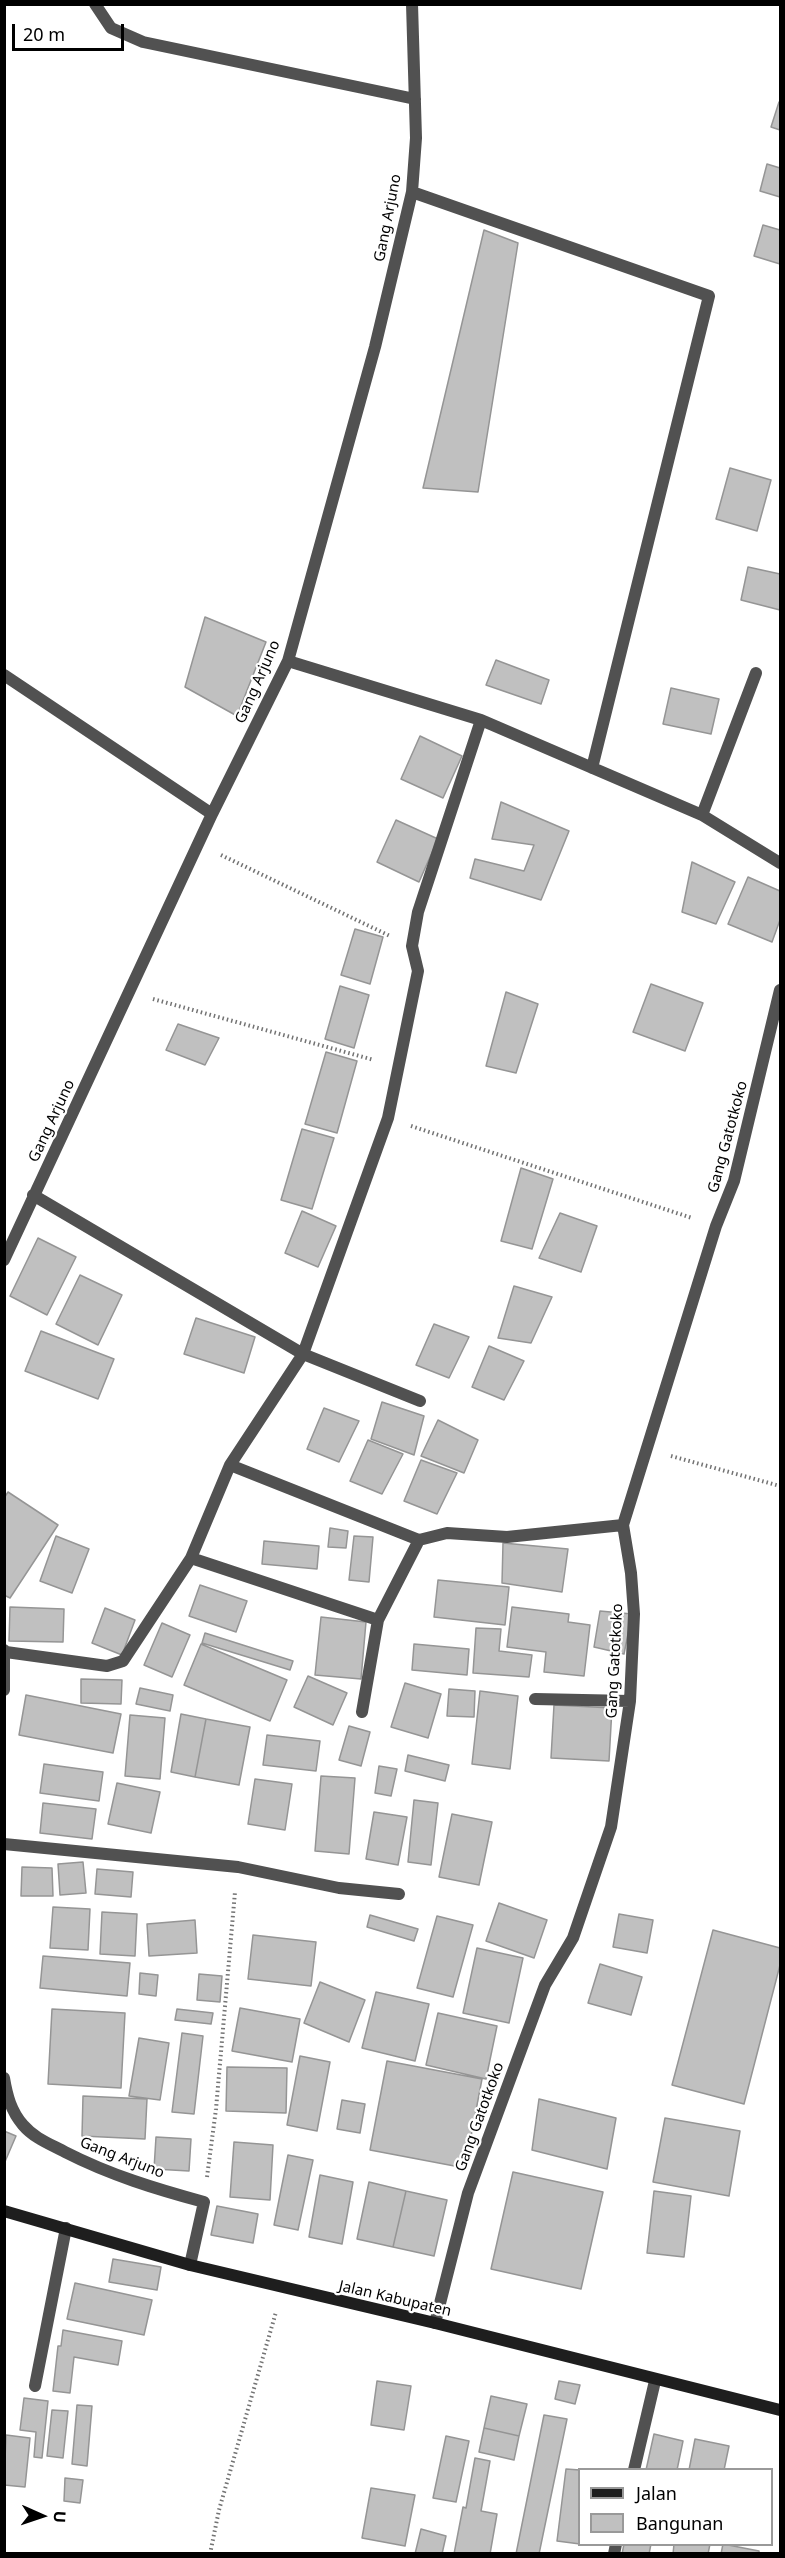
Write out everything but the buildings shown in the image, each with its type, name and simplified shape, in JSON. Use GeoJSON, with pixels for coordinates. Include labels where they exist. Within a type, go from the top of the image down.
{"type":"FeatureCollection","features":[{"type":"Feature","properties":{"kind":"main road","name":"Jalan Kabupaten"},"geometry":{"type":"LineString","coordinates":[[4,2211],[189,2265],[435,2323],[656,2381],[780,2410]]}},
{"type":"Feature","properties":{"kind":"street"},"geometry":{"type":"LineString","coordinates":[[95,4],[111,28],[144,42],[415,99]]}},
{"type":"Feature","properties":{"kind":"street","name":"Gang Arjuno"},"geometry":{"type":"LineString","coordinates":[[4,1260],[212,814],[288,661],[375,347],[412,192],[416,138],[412,4]]}},
{"type":"Feature","properties":{"kind":"street"},"geometry":{"type":"LineString","coordinates":[[412,192],[709,296],[592,768]]}},
{"type":"Feature","properties":{"kind":"street"},"geometry":{"type":"LineString","coordinates":[[288,661],[481,720],[702,815],[780,863]]}},
{"type":"Feature","properties":{"kind":"street"},"geometry":{"type":"LineString","coordinates":[[702,815],[756,673]]}},
{"type":"Feature","properties":{"kind":"street"},"geometry":{"type":"LineString","coordinates":[[4,675],[212,814]]}},
{"type":"Feature","properties":{"kind":"street"},"geometry":{"type":"LineString","coordinates":[[4,1690],[5,1651],[107,1666],[123,1661],[191,1558],[230,1465],[303,1354],[388,1118],[418,971],[412,946],[418,912],[481,720]]}},
{"type":"Feature","properties":{"kind":"street","name":"Gang Gatotkoko"},"geometry":{"type":"LineString","coordinates":[[435,2323],[468,2193],[545,1985],[573,1938],[611,1827],[630,1701],[634,1614],[631,1573],[623,1525],[716,1226],[734,1181],[780,990]]}},
{"type":"Feature","properties":{"kind":"street"},"geometry":{"type":"LineString","coordinates":[[33,1196],[303,1354],[420,1401]]}},
{"type":"Feature","properties":{"kind":"street"},"geometry":{"type":"LineString","coordinates":[[230,1465],[419,1540],[447,1533],[507,1537],[623,1525]]}},
{"type":"Feature","properties":{"kind":"street"},"geometry":{"type":"LineString","coordinates":[[362,1712],[378,1620],[419,1540]]}},
{"type":"Feature","properties":{"kind":"street"},"geometry":{"type":"LineString","coordinates":[[191,1558],[378,1620]]}},
{"type":"Feature","properties":{"kind":"street"},"geometry":{"type":"LineString","coordinates":[[536,1699],[630,1701]]}},
{"type":"Feature","properties":{"kind":"street"},"geometry":{"type":"LineString","coordinates":[[4,1844],[238,1867],[339,1888],[399,1894]]}},
{"type":"Feature","properties":{"kind":"street","name":"Gang Arjuno"},"geometry":{"type":"LineString","coordinates":[[4,2078],[8,2098],[16,2115],[24,2126],[39,2138],[97,2168],[204,2202]]}},
{"type":"Feature","properties":{"kind":"street"},"geometry":{"type":"LineString","coordinates":[[189,2265],[204,2202]]}},
{"type":"Feature","properties":{"kind":"street"},"geometry":{"type":"LineString","coordinates":[[36,2386],[66,2228]]}},
{"type":"Feature","properties":{"kind":"street"},"geometry":{"type":"LineString","coordinates":[[634,2468],[656,2381]]}},
{"type":"Feature","properties":{"kind":"path"},"geometry":{"type":"LineString","coordinates":[[198,845],[412,946]]}},
{"type":"Feature","properties":{"kind":"path"},"geometry":{"type":"LineString","coordinates":[[129,992],[398,1066]]}},
{"type":"Feature","properties":{"kind":"path"},"geometry":{"type":"LineString","coordinates":[[388,1118],[716,1226]]}},
{"type":"Feature","properties":{"kind":"path"},"geometry":{"type":"LineString","coordinates":[[646,1450],[780,1486]]}},
{"type":"Feature","properties":{"kind":"path"},"geometry":{"type":"LineString","coordinates":[[204,2202],[216,2109],[238,1867]]}},
{"type":"Feature","properties":{"kind":"path"},"geometry":{"type":"LineString","coordinates":[[210,2553],[219,2510],[283,2288]]}}]}
